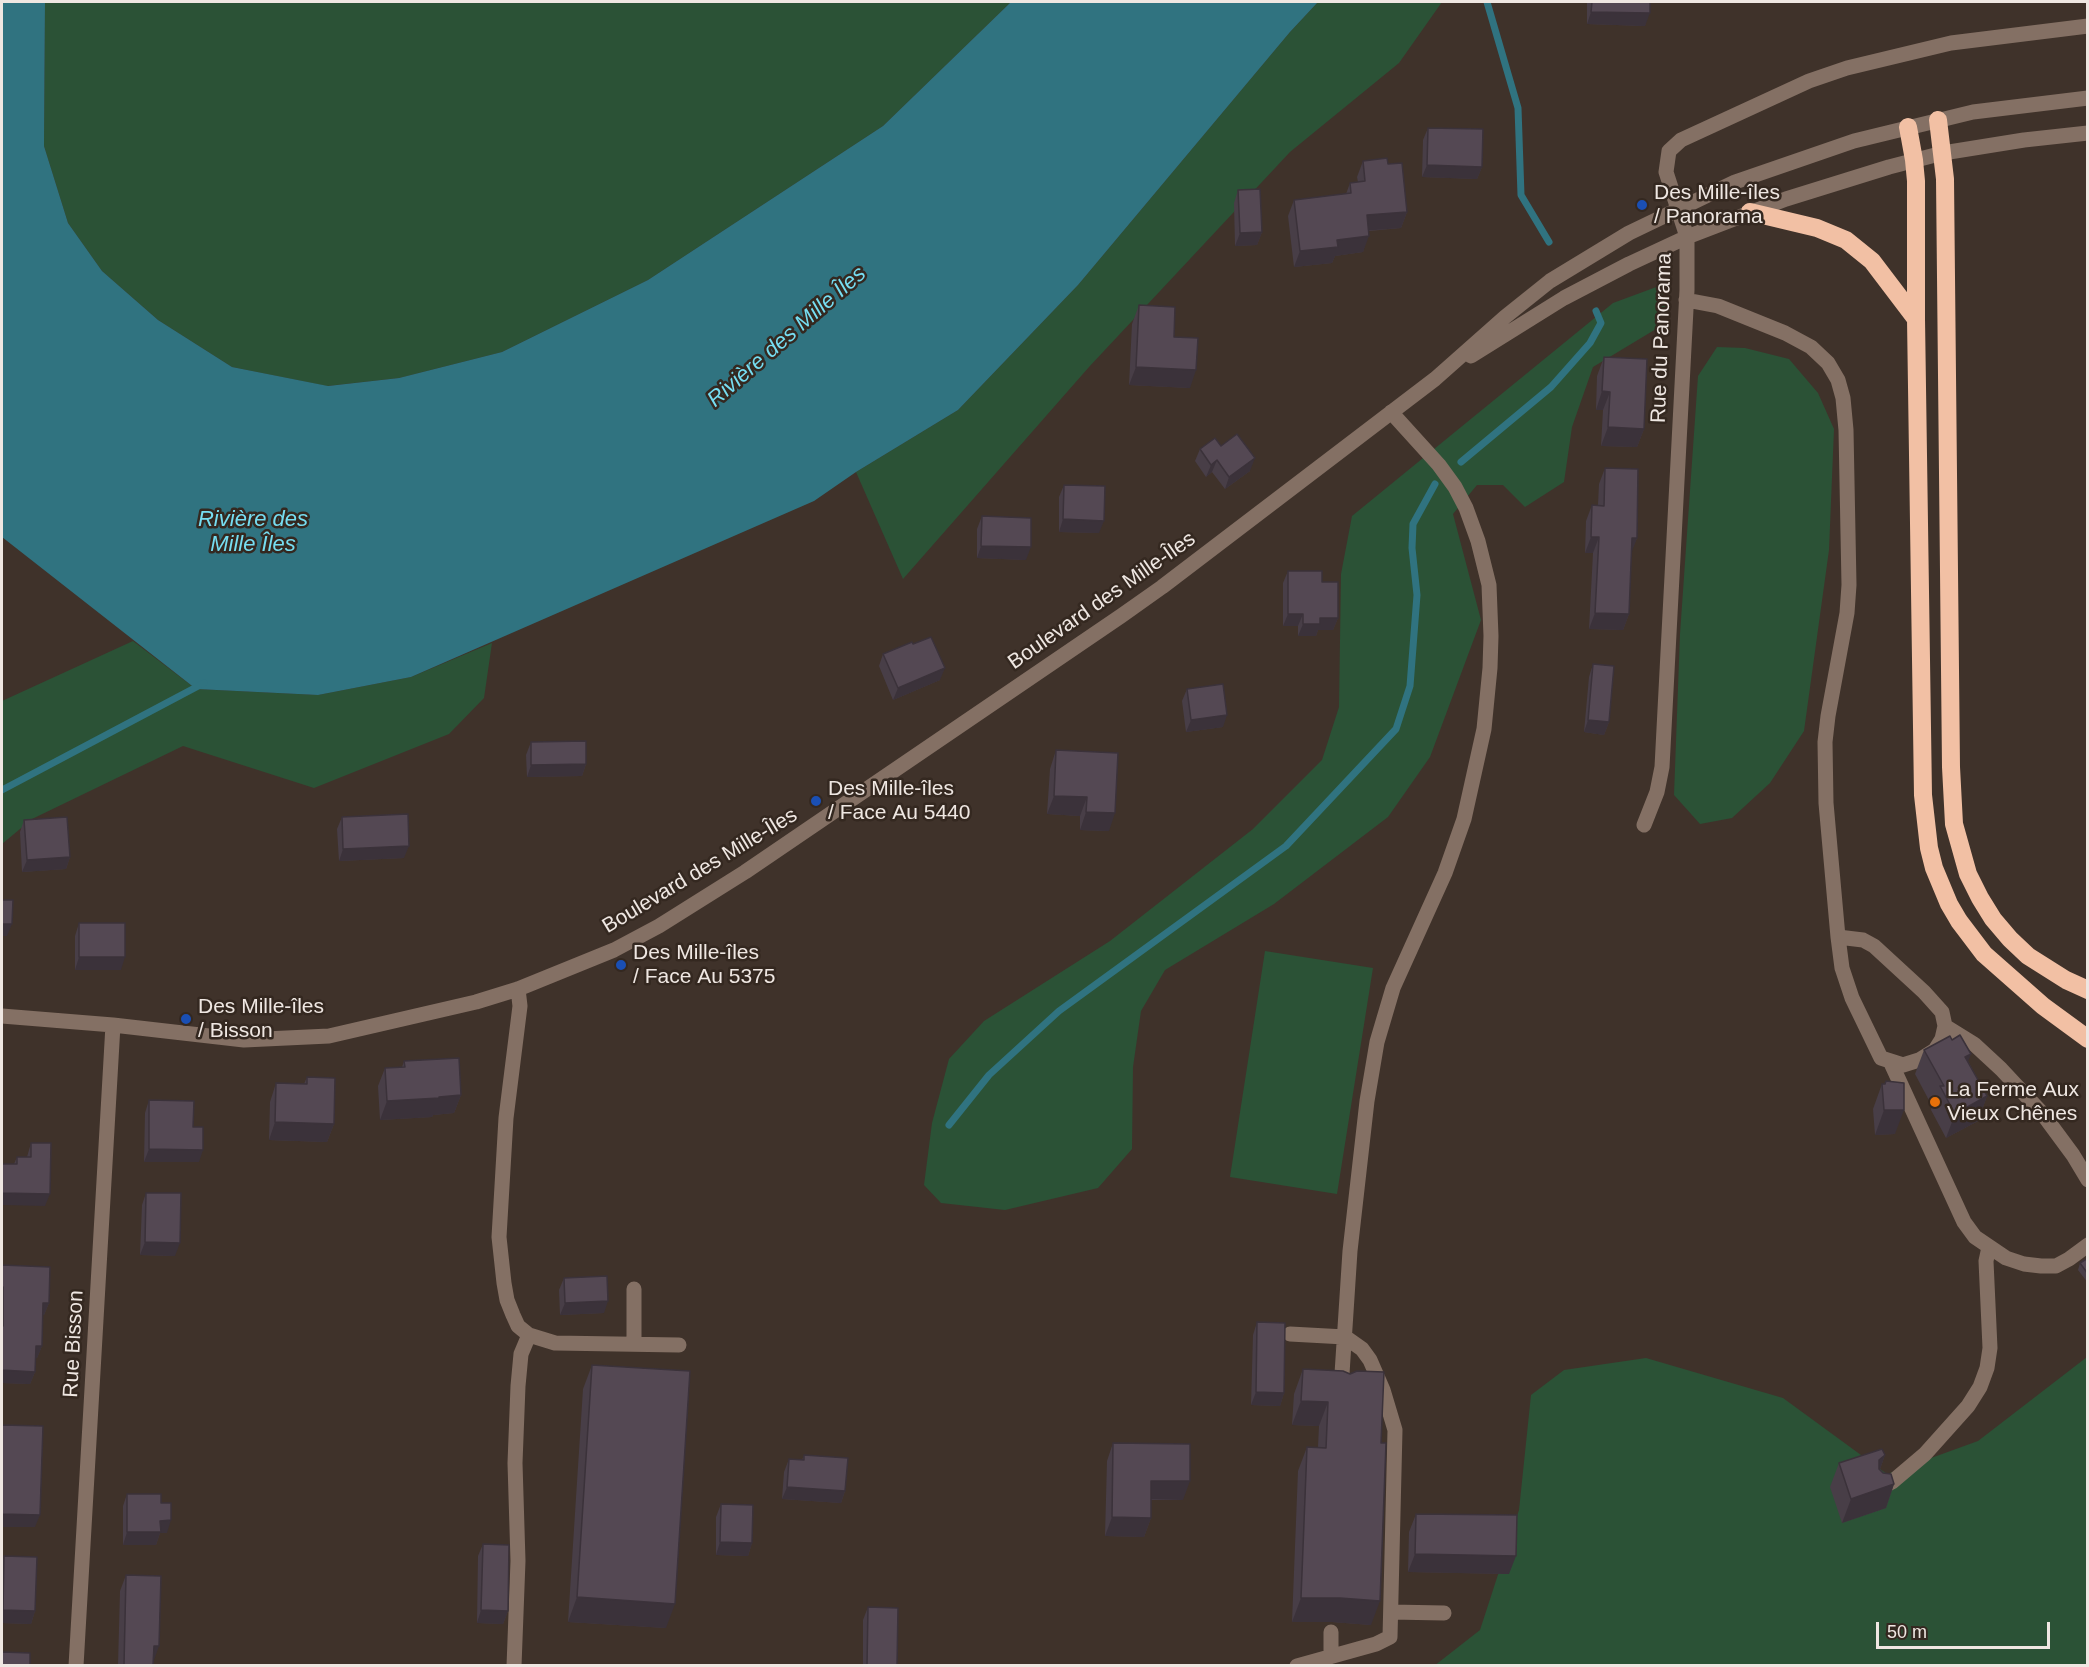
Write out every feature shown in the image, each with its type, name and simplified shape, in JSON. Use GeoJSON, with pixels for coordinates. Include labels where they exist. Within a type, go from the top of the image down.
{"type":"FeatureCollection","features":[{"type":"Feature","properties":{"kind":"highway"},"geometry":{"type":"LineString","coordinates":[[1938,120],[1943,153],[1946,248],[1951,767],[1954,824],[1968,874],[1993,919],[2028,956],[2066,980],[2088,990]]}},
{"type":"Feature","properties":{"kind":"highway"},"geometry":{"type":"LineString","coordinates":[[1908,127],[1914,160],[1923,811],[1929,848],[1934,868],[1949,904],[1984,954],[2043,1006],[2088,1039]]}},
{"type":"Feature","properties":{"kind":"highway"},"geometry":{"type":"LineString","coordinates":[[1750,212],[1817,228],[1846,240],[1872,261],[1916,319]]}},
{"type":"Feature","properties":{"kind":"street","name":"Rue du Panorama"},"geometry":{"type":"LineString","coordinates":[[1644,825],[1657,792],[1662,759],[1686,300],[1687,237],[1666,172],[1669,152],[1681,140],[1809,81],[1847,68],[1951,42],[2088,26]]}},
{"type":"Feature","properties":{"kind":"street","name":"Boulevard des Mille-Îles"},"geometry":{"type":"LineString","coordinates":[[2,1017],[114,1025],[243,1040],[328,1036],[476,1002],[518,988],[628,943],[754,866],[1162,587],[1435,379],[1505,316],[1550,281],[1629,233],[1736,182],[1770,168],[1844,144],[1938,120],[2011,107],[2088,98]]}},
{"type":"Feature","properties":{"kind":"street","name":"Boulevard des Mille-Îles"},"geometry":{"type":"LineString","coordinates":[[1435,379],[1564,298],[1687,237],[1750,212],[1815,189],[1943,153],[2024,140],[2088,133]]}},
{"type":"Feature","properties":{"kind":"street"},"geometry":{"type":"LineString","coordinates":[[1686,300],[1718,306],[1785,333],[1811,347],[1834,371],[1843,398],[1846,430],[1849,585],[1847,613],[1825,742],[1826,803],[1838,937],[1842,968],[1852,998],[1881,1058],[1903,1065],[1919,1060],[1935,1050],[1946,1026],[1942,1012],[1924,992],[1874,946],[1863,940],[1838,937]]}},
{"type":"Feature","properties":{"kind":"street"},"geometry":{"type":"LineString","coordinates":[[1341,1389],[1357,1182],[1377,1041],[1393,988],[1445,873],[1464,819],[1484,729],[1491,646],[1489,585],[1478,541],[1466,508],[1455,487],[1439,465],[1392,412]]}},
{"type":"Feature","properties":{"kind":"street"},"geometry":{"type":"LineString","coordinates":[[518,988],[520,1006],[506,1118],[500,1238],[501,1264],[507,1300],[518,1326],[529,1335],[555,1342],[679,1345]]}},
{"type":"Feature","properties":{"kind":"street","name":"Rue Bisson"},"geometry":{"type":"LineString","coordinates":[[76,1665],[114,1025]]}},
{"type":"Feature","properties":{"kind":"street"},"geometry":{"type":"LineString","coordinates":[[1946,1026],[1974,1044],[2036,1106],[2073,1155],[2088,1180]]}},
{"type":"Feature","properties":{"kind":"street"},"geometry":{"type":"LineString","coordinates":[[1891,1063],[1964,1222],[1976,1237],[2006,1258],[2024,1264],[2041,1266],[2056,1266],[2070,1259],[2088,1245]]}},
{"type":"Feature","properties":{"kind":"street"},"geometry":{"type":"LineString","coordinates":[[1879,1489],[1892,1482],[1925,1454],[1962,1413],[1980,1387],[1987,1368],[1990,1348],[1986,1261],[1989,1247]]}},
{"type":"Feature","properties":{"kind":"street"},"geometry":{"type":"LineString","coordinates":[[634,1289],[634,1344]]}},
{"type":"Feature","properties":{"kind":"street"},"geometry":{"type":"LineString","coordinates":[[1290,1334],[1345,1337],[1362,1349],[1370,1360],[1383,1390],[1395,1430],[1390,1637],[1376,1644],[1297,1665]]}},
{"type":"Feature","properties":{"kind":"street"},"geometry":{"type":"LineString","coordinates":[[514,1665],[518,1561],[515,1463],[518,1386],[521,1354],[529,1335]]}},
{"type":"Feature","properties":{"kind":"street"},"geometry":{"type":"LineString","coordinates":[[1391,1612],[1444,1613]]}},
{"type":"Feature","properties":{"kind":"street"},"geometry":{"type":"LineString","coordinates":[[1331,1632],[1331,1656]]}},
{"type":"Feature","properties":{"kind":"green space"},"geometry":{"type":"Polygon","coordinates":[[[45,2],[1011,2],[883,126],[648,280],[502,352],[399,378],[327,386],[232,367],[158,320],[102,271],[68,223],[44,146],[45,2]]]}},
{"type":"Feature","properties":{"kind":"green space"},"geometry":{"type":"Polygon","coordinates":[[[1318,2],[1442,2],[1399,63],[1290,152],[1089,367],[903,579],[856,472],[958,410],[1078,285],[1290,32],[1318,2]]]}},
{"type":"Feature","properties":{"kind":"green space"},"geometry":{"type":"Polygon","coordinates":[[[1659,286],[1667,304],[1656,329],[1593,367],[1572,427],[1564,482],[1525,507],[1503,485],[1477,485],[1453,514],[1481,620],[1430,757],[1388,817],[1274,904],[1165,970],[1141,1011],[1133,1067],[1132,1149],[1098,1188],[1005,1210],[941,1203],[924,1185],[932,1123],[949,1059],[984,1021],[1110,941],[1253,829],[1322,760],[1339,707],[1341,574],[1352,516],[1613,303],[1659,286]]]}},
{"type":"Feature","properties":{"kind":"green space"},"geometry":{"type":"Polygon","coordinates":[[[1717,347],[1745,348],[1789,359],[1818,393],[1834,429],[1829,550],[1804,731],[1770,783],[1732,818],[1700,824],[1674,795],[1680,634],[1698,376],[1717,347]]]}},
{"type":"Feature","properties":{"kind":"green space"},"geometry":{"type":"Polygon","coordinates":[[[133,641],[196,689],[318,695],[411,677],[492,643],[484,698],[449,734],[314,788],[183,746],[32,819],[2,844],[2,701],[133,641]]]}},
{"type":"Feature","properties":{"kind":"green space"},"geometry":{"type":"Polygon","coordinates":[[[1265,951],[1373,968],[1337,1194],[1230,1177],[1265,951]]]}},
{"type":"Feature","properties":{"kind":"green space"},"geometry":{"type":"Polygon","coordinates":[[[2087,1357],[2087,1665],[1434,1666],[1480,1630],[1519,1510],[1531,1395],[1564,1370],[1646,1358],[1783,1398],[1887,1474],[1978,1441],[2087,1357]]]}},
{"type":"Feature","properties":{"kind":"water","name":"Rivière des Mille Îles"},"geometry":{"type":"Polygon","coordinates":[[[2,2],[45,2],[44,146],[68,223],[102,271],[158,320],[232,367],[328,386],[399,378],[502,352],[648,280],[883,126],[1011,2],[1318,2],[1290,32],[1078,285],[958,410],[856,472],[814,501],[411,677],[318,695],[196,689],[2,537],[2,2]]]}},
{"type":"Feature","properties":{"kind":"building"},"geometry":{"type":"Polygon","coordinates":[[[1592,2],[1650,2],[1650,13],[1591,12],[1592,2]]]}},
{"type":"Feature","properties":{"kind":"building"},"geometry":{"type":"Polygon","coordinates":[[[1428,128],[1483,129],[1482,167],[1427,165],[1428,128]]]}},
{"type":"Feature","properties":{"kind":"building"},"geometry":{"type":"Polygon","coordinates":[[[1387,158],[1388,164],[1402,163],[1407,212],[1367,215],[1369,236],[1337,240],[1338,247],[1300,251],[1294,200],[1351,193],[1350,183],[1365,181],[1363,161],[1387,158]]]}},
{"type":"Feature","properties":{"kind":"building"},"geometry":{"type":"Polygon","coordinates":[[[1260,189],[1262,232],[1240,233],[1238,190],[1260,189]]]}},
{"type":"Feature","properties":{"kind":"building"},"geometry":{"type":"Polygon","coordinates":[[[1139,305],[1175,307],[1174,337],[1198,338],[1196,370],[1136,367],[1139,305]]]}},
{"type":"Feature","properties":{"kind":"building"},"geometry":{"type":"Polygon","coordinates":[[[1604,357],[1647,359],[1644,429],[1608,427],[1610,392],[1602,391],[1604,357]]]}},
{"type":"Feature","properties":{"kind":"building"},"geometry":{"type":"Polygon","coordinates":[[[1237,434],[1255,458],[1229,477],[1217,460],[1211,465],[1200,449],[1215,438],[1221,446],[1237,434]]]}},
{"type":"Feature","properties":{"kind":"building"},"geometry":{"type":"Polygon","coordinates":[[[1605,468],[1638,469],[1637,538],[1632,538],[1629,614],[1595,613],[1599,537],[1591,537],[1592,505],[1604,506],[1605,468]]]}},
{"type":"Feature","properties":{"kind":"building"},"geometry":{"type":"Polygon","coordinates":[[[1064,485],[1105,486],[1104,521],[1063,519],[1064,485]]]}},
{"type":"Feature","properties":{"kind":"building"},"geometry":{"type":"Polygon","coordinates":[[[982,516],[1031,518],[1031,547],[981,546],[982,516]]]}},
{"type":"Feature","properties":{"kind":"building"},"geometry":{"type":"Polygon","coordinates":[[[1288,571],[1322,571],[1322,582],[1338,582],[1338,618],[1320,618],[1320,624],[1303,624],[1303,614],[1288,614],[1288,571]]]}},
{"type":"Feature","properties":{"kind":"building"},"geometry":{"type":"Polygon","coordinates":[[[931,637],[945,668],[898,688],[883,654],[931,637]]]}},
{"type":"Feature","properties":{"kind":"building"},"geometry":{"type":"Polygon","coordinates":[[[1593,664],[1614,666],[1609,722],[1588,720],[1593,664]]]}},
{"type":"Feature","properties":{"kind":"building"},"geometry":{"type":"Polygon","coordinates":[[[1223,684],[1227,715],[1191,720],[1187,689],[1223,684]]]}},
{"type":"Feature","properties":{"kind":"building"},"geometry":{"type":"Polygon","coordinates":[[[586,741],[586,764],[531,765],[531,742],[586,741]]]}},
{"type":"Feature","properties":{"kind":"building"},"geometry":{"type":"Polygon","coordinates":[[[1056,750],[1118,753],[1115,813],[1086,812],[1087,797],[1054,796],[1056,750]]]}},
{"type":"Feature","properties":{"kind":"building"},"geometry":{"type":"Polygon","coordinates":[[[408,814],[409,846],[343,849],[342,817],[408,814]]]}},
{"type":"Feature","properties":{"kind":"building"},"geometry":{"type":"Polygon","coordinates":[[[67,817],[70,857],[27,860],[24,820],[67,817]]]}},
{"type":"Feature","properties":{"kind":"building"},"geometry":{"type":"Polygon","coordinates":[[[2,900],[13,900],[12,924],[2,924],[2,900]]]}},
{"type":"Feature","properties":{"kind":"building"},"geometry":{"type":"Polygon","coordinates":[[[79,923],[125,923],[125,957],[79,957],[79,923]]]}},
{"type":"Feature","properties":{"kind":"building"},"geometry":{"type":"Polygon","coordinates":[[[1960,1035],[1971,1054],[1965,1057],[1987,1096],[1955,1114],[1940,1086],[1944,1086],[1924,1050],[1950,1036],[1952,1040],[1960,1035]]]}},
{"type":"Feature","properties":{"kind":"building"},"geometry":{"type":"Polygon","coordinates":[[[459,1058],[461,1095],[387,1101],[385,1068],[405,1067],[404,1061],[459,1058]]]}},
{"type":"Feature","properties":{"kind":"building"},"geometry":{"type":"Polygon","coordinates":[[[307,1077],[335,1078],[334,1124],[275,1122],[276,1083],[307,1084],[307,1077]]]}},
{"type":"Feature","properties":{"kind":"building"},"geometry":{"type":"Polygon","coordinates":[[[1886,1081],[1904,1083],[1904,1110],[1884,1110],[1882,1084],[1886,1081]]]}},
{"type":"Feature","properties":{"kind":"building"},"geometry":{"type":"Polygon","coordinates":[[[149,1100],[194,1101],[193,1127],[203,1127],[203,1150],[149,1149],[149,1100]]]}},
{"type":"Feature","properties":{"kind":"building"},"geometry":{"type":"Polygon","coordinates":[[[31,1143],[51,1143],[50,1194],[2,1193],[2,1164],[17,1164],[17,1157],[31,1157],[31,1143]]]}},
{"type":"Feature","properties":{"kind":"building"},"geometry":{"type":"Polygon","coordinates":[[[146,1193],[181,1193],[180,1243],[145,1242],[146,1193]]]}},
{"type":"Feature","properties":{"kind":"building"},"geometry":{"type":"Polygon","coordinates":[[[2088,1258],[2088,1274],[2080,1263],[2088,1258]]]}},
{"type":"Feature","properties":{"kind":"building"},"geometry":{"type":"Polygon","coordinates":[[[2,1265],[50,1267],[49,1303],[43,1303],[42,1346],[36,1346],[35,1372],[2,1370],[2,1265]]]}},
{"type":"Feature","properties":{"kind":"building"},"geometry":{"type":"Polygon","coordinates":[[[607,1276],[608,1301],[565,1303],[564,1278],[607,1276]]]}},
{"type":"Feature","properties":{"kind":"building"},"geometry":{"type":"Polygon","coordinates":[[[1257,1322],[1285,1323],[1284,1393],[1256,1392],[1257,1322]]]}},
{"type":"Feature","properties":{"kind":"building"},"geometry":{"type":"Polygon","coordinates":[[[592,1365],[690,1371],[675,1604],[577,1597],[592,1365]]]}},
{"type":"Feature","properties":{"kind":"building"},"geometry":{"type":"Polygon","coordinates":[[[1303,1369],[1343,1371],[1350,1374],[1357,1371],[1384,1372],[1381,1443],[1386,1443],[1380,1601],[1301,1598],[1307,1447],[1326,1448],[1328,1402],[1301,1401],[1303,1369]]]}},
{"type":"Feature","properties":{"kind":"building"},"geometry":{"type":"Polygon","coordinates":[[[2,1425],[43,1426],[40,1515],[2,1514],[2,1425]]]}},
{"type":"Feature","properties":{"kind":"building"},"geometry":{"type":"Polygon","coordinates":[[[1113,1443],[1190,1444],[1190,1481],[1151,1481],[1151,1518],[1112,1517],[1113,1443]]]}},
{"type":"Feature","properties":{"kind":"building"},"geometry":{"type":"Polygon","coordinates":[[[1882,1449],[1885,1455],[1879,1460],[1879,1469],[1883,1473],[1891,1474],[1894,1484],[1851,1499],[1839,1463],[1882,1449]]]}},
{"type":"Feature","properties":{"kind":"building"},"geometry":{"type":"Polygon","coordinates":[[[804,1455],[848,1458],[845,1491],[787,1487],[789,1459],[804,1460],[804,1455]]]}},
{"type":"Feature","properties":{"kind":"building"},"geometry":{"type":"Polygon","coordinates":[[[127,1494],[161,1494],[161,1503],[171,1503],[171,1520],[160,1521],[161,1532],[127,1532],[127,1494]]]}},
{"type":"Feature","properties":{"kind":"building"},"geometry":{"type":"Polygon","coordinates":[[[721,1504],[753,1505],[752,1543],[720,1542],[721,1504]]]}},
{"type":"Feature","properties":{"kind":"building"},"geometry":{"type":"Polygon","coordinates":[[[1416,1514],[1517,1515],[1516,1556],[1415,1554],[1416,1514]]]}},
{"type":"Feature","properties":{"kind":"building"},"geometry":{"type":"Polygon","coordinates":[[[483,1544],[509,1545],[508,1611],[481,1610],[483,1544]]]}},
{"type":"Feature","properties":{"kind":"building"},"geometry":{"type":"Polygon","coordinates":[[[4,1556],[37,1557],[35,1611],[3,1610],[4,1556]]]}},
{"type":"Feature","properties":{"kind":"building"},"geometry":{"type":"Polygon","coordinates":[[[126,1575],[161,1576],[159,1646],[154,1646],[153,1665],[124,1665],[126,1575]]]}},
{"type":"Feature","properties":{"kind":"building"},"geometry":{"type":"Polygon","coordinates":[[[868,1607],[898,1608],[897,1665],[867,1665],[868,1607]]]}},
{"type":"Feature","properties":{"kind":"building"},"geometry":{"type":"Polygon","coordinates":[[[2,1652],[30,1653],[30,1665],[2,1665],[2,1652]]]}},
{"type":"Feature","properties":{"kind":"waterway"},"geometry":{"type":"LineString","coordinates":[[1487,2],[1518,108],[1521,195],[1549,242]]}},
{"type":"Feature","properties":{"kind":"waterway"},"geometry":{"type":"LineString","coordinates":[[1461,462],[1551,387],[1590,343],[1601,323],[1596,311]]}},
{"type":"Feature","properties":{"kind":"waterway"},"geometry":{"type":"LineString","coordinates":[[949,1125],[989,1075],[1059,1011],[1286,846],[1396,729],[1410,686],[1417,595],[1412,548],[1413,524],[1435,484]]}},
{"type":"Feature","properties":{"kind":"waterway"},"geometry":{"type":"LineString","coordinates":[[2,790],[204,683]]}},
{"type":"Feature","properties":{"kind":"place","name":"Des Mille-îles / Panorama"},"geometry":{"type":"Point","coordinates":[1642,205]}},
{"type":"Feature","properties":{"kind":"place","name":"Des Mille-îles / Face Au 5440"},"geometry":{"type":"Point","coordinates":[816,801]}},
{"type":"Feature","properties":{"kind":"place","name":"Des Mille-îles / Face Au 5375"},"geometry":{"type":"Point","coordinates":[621,965]}},
{"type":"Feature","properties":{"kind":"place","name":"Des Mille-îles / Bisson"},"geometry":{"type":"Point","coordinates":[186,1019]}},
{"type":"Feature","properties":{"kind":"place","name":"La Ferme Aux Vieux Chênes"},"geometry":{"type":"Point","coordinates":[1935,1102]}}]}
